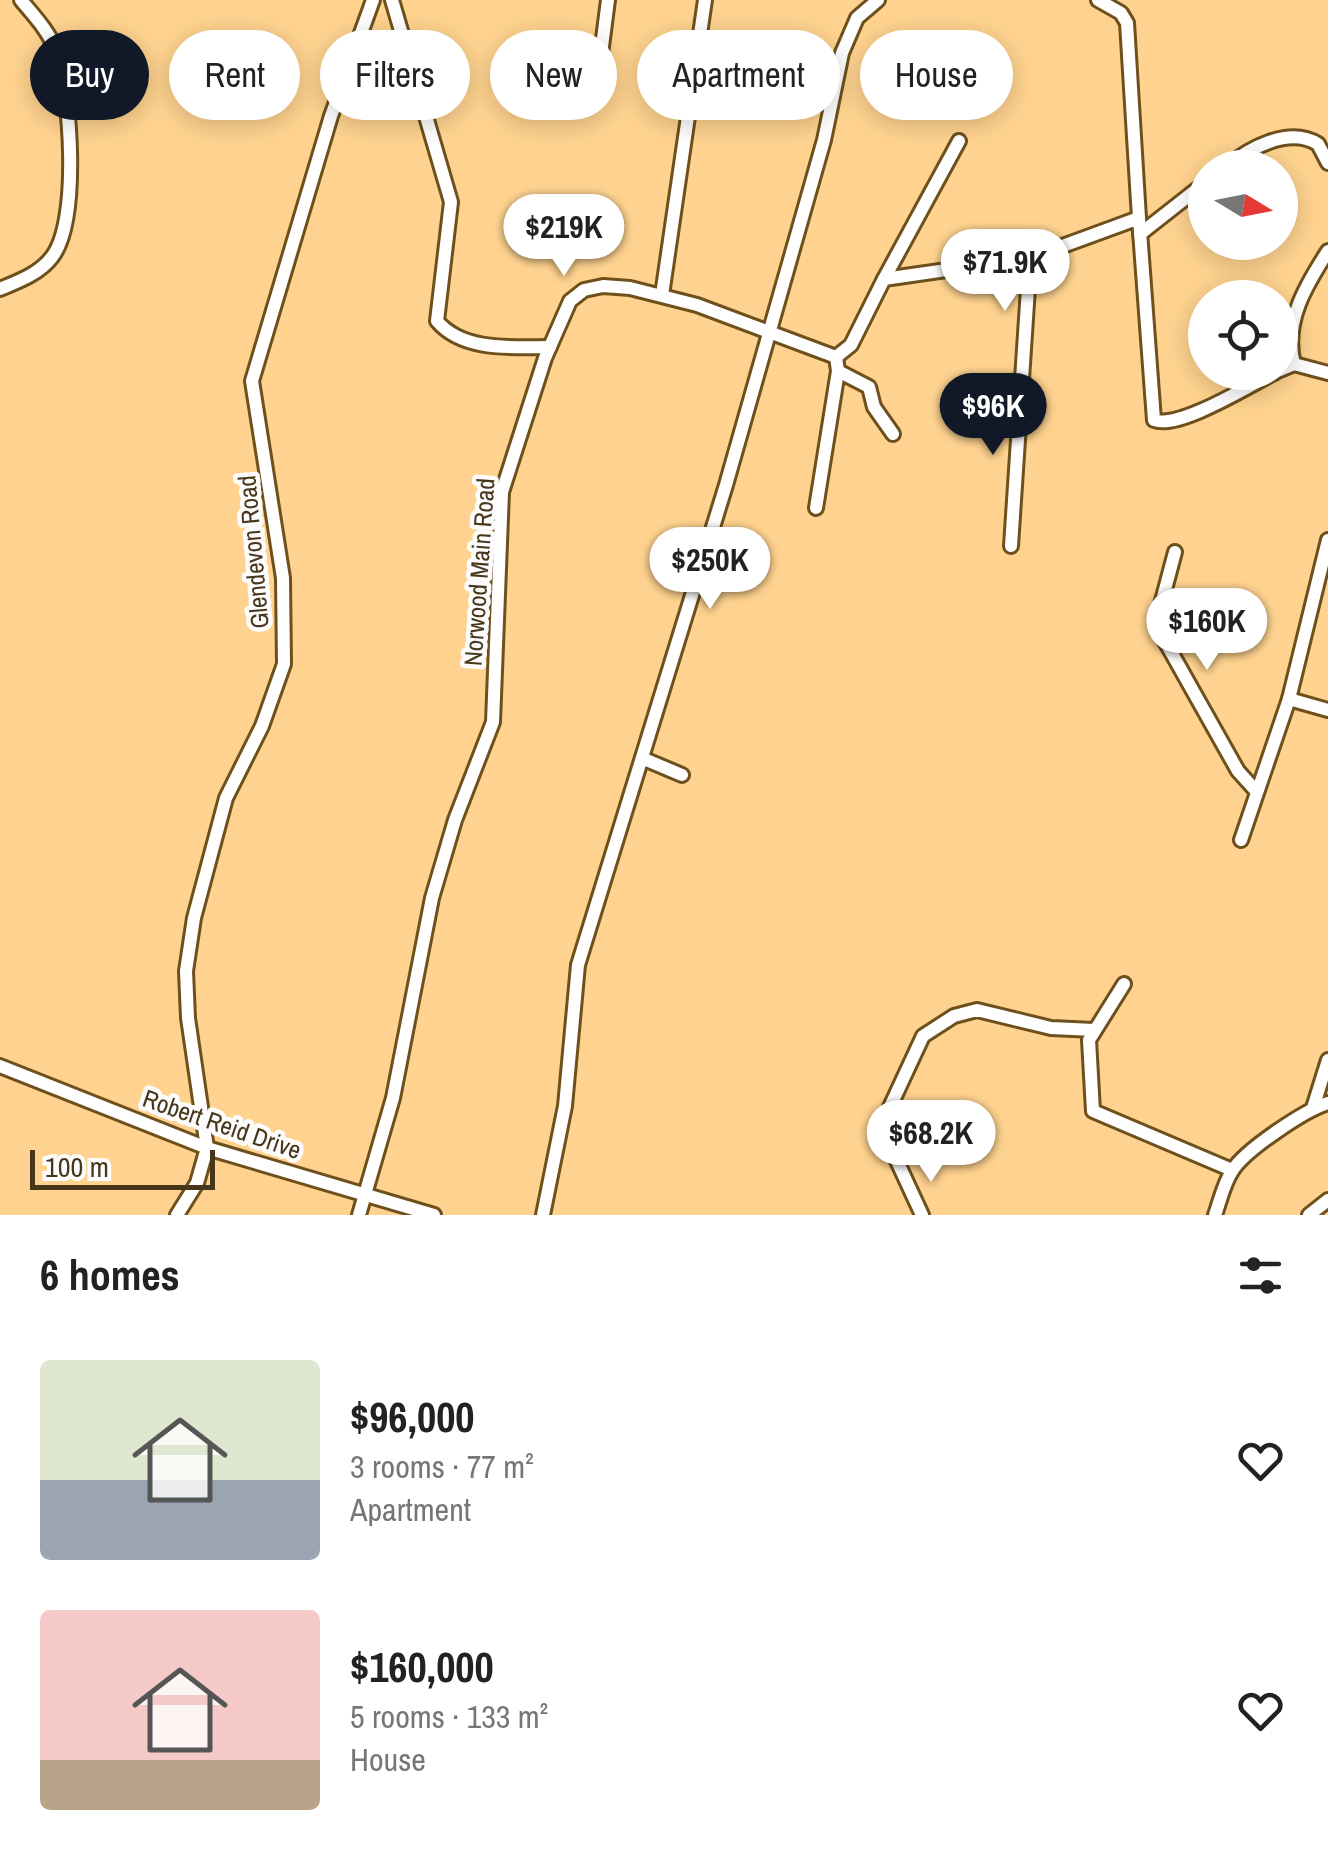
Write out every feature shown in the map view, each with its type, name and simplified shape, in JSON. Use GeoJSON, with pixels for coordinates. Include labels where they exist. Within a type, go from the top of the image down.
{"type":"FeatureCollection","features":[{"type":"Feature","properties":{"kind":"street"},"geometry":{"type":"LineString","coordinates":[[0,289],[38,271],[53,256],[67,216],[68,122],[58,55],[49,34],[21,0]]}},
{"type":"Feature","properties":{"kind":"street","name":"Glendevon Road"},"geometry":{"type":"LineString","coordinates":[[177,1215],[197,1183],[206,1148],[188,1018],[186,971],[194,918],[226,798],[262,726],[284,664],[283,578],[252,381],[331,116],[373,0]]}},
{"type":"Feature","properties":{"kind":"street"},"geometry":{"type":"LineString","coordinates":[[392,0],[451,202],[437,321],[447,333],[496,347],[550,347]]}},
{"type":"Feature","properties":{"kind":"street"},"geometry":{"type":"LineString","coordinates":[[604,30],[608,0]]}},
{"type":"Feature","properties":{"kind":"street"},"geometry":{"type":"LineString","coordinates":[[662,294],[704,0]]}},
{"type":"Feature","properties":{"kind":"street"},"geometry":{"type":"LineString","coordinates":[[543,1215],[566,1106],[578,965],[644,759],[824,140],[842,53],[857,18],[878,0]]}},
{"type":"Feature","properties":{"kind":"street"},"geometry":{"type":"LineString","coordinates":[[1098,0],[1124,16],[1128,24],[1154,420],[1166,424],[1185,419],[1242,390]]}},
{"type":"Feature","properties":{"kind":"street"},"geometry":{"type":"LineString","coordinates":[[1253,150],[1292,136],[1318,144],[1328,162]]}},
{"type":"Feature","properties":{"kind":"street"},"geometry":{"type":"LineString","coordinates":[[816,508],[837,364],[851,345],[959,141]]}},
{"type":"Feature","properties":{"kind":"street"},"geometry":{"type":"LineString","coordinates":[[1140,234],[1188,196]]}},
{"type":"Feature","properties":{"kind":"street"},"geometry":{"type":"LineString","coordinates":[[884,280],[1030,258],[1140,218]]}},
{"type":"Feature","properties":{"kind":"street"},"geometry":{"type":"LineString","coordinates":[[1298,307],[1310,278],[1328,251]]}},
{"type":"Feature","properties":{"kind":"street"},"geometry":{"type":"LineString","coordinates":[[1011,546],[1030,258]]}},
{"type":"Feature","properties":{"kind":"street","name":"Norwood Main Road"},"geometry":{"type":"LineString","coordinates":[[359,1215],[394,1098],[432,898],[454,820],[493,722],[502,492],[550,347],[570,301],[584,290],[603,286],[662,294],[767,329],[837,364],[869,387],[874,407],[893,434]]}},
{"type":"Feature","properties":{"kind":"street"},"geometry":{"type":"LineString","coordinates":[[1298,365],[1328,373]]}},
{"type":"Feature","properties":{"kind":"street"},"geometry":{"type":"LineString","coordinates":[[1240,840],[1288,699],[1328,540]]}},
{"type":"Feature","properties":{"kind":"street"},"geometry":{"type":"LineString","coordinates":[[1175,552],[1159,612],[1160,634],[1238,771],[1257,792]]}},
{"type":"Feature","properties":{"kind":"street"},"geometry":{"type":"LineString","coordinates":[[1288,699],[1328,710]]}},
{"type":"Feature","properties":{"kind":"street"},"geometry":{"type":"LineString","coordinates":[[644,759],[682,776]]}},
{"type":"Feature","properties":{"kind":"street"},"geometry":{"type":"LineString","coordinates":[[1124,984],[1089,1040],[1090,1102],[1096,1115],[1232,1170]]}},
{"type":"Feature","properties":{"kind":"street"},"geometry":{"type":"LineString","coordinates":[[922,1215],[886,1137],[890,1107],[923,1036],[954,1016],[978,1010],[1051,1028],[1094,1030]]}},
{"type":"Feature","properties":{"kind":"street"},"geometry":{"type":"LineString","coordinates":[[1313,1108],[1328,1060]]}},
{"type":"Feature","properties":{"kind":"street","name":"Robert Reid Drive"},"geometry":{"type":"LineString","coordinates":[[0,1066],[206,1148],[434,1215]]}},
{"type":"Feature","properties":{"kind":"street"},"geometry":{"type":"LineString","coordinates":[[1215,1215],[1232,1170],[1313,1108],[1328,1103]]}},
{"type":"Feature","properties":{"kind":"street"},"geometry":{"type":"LineString","coordinates":[[1310,1215],[1328,1200]]}}]}
